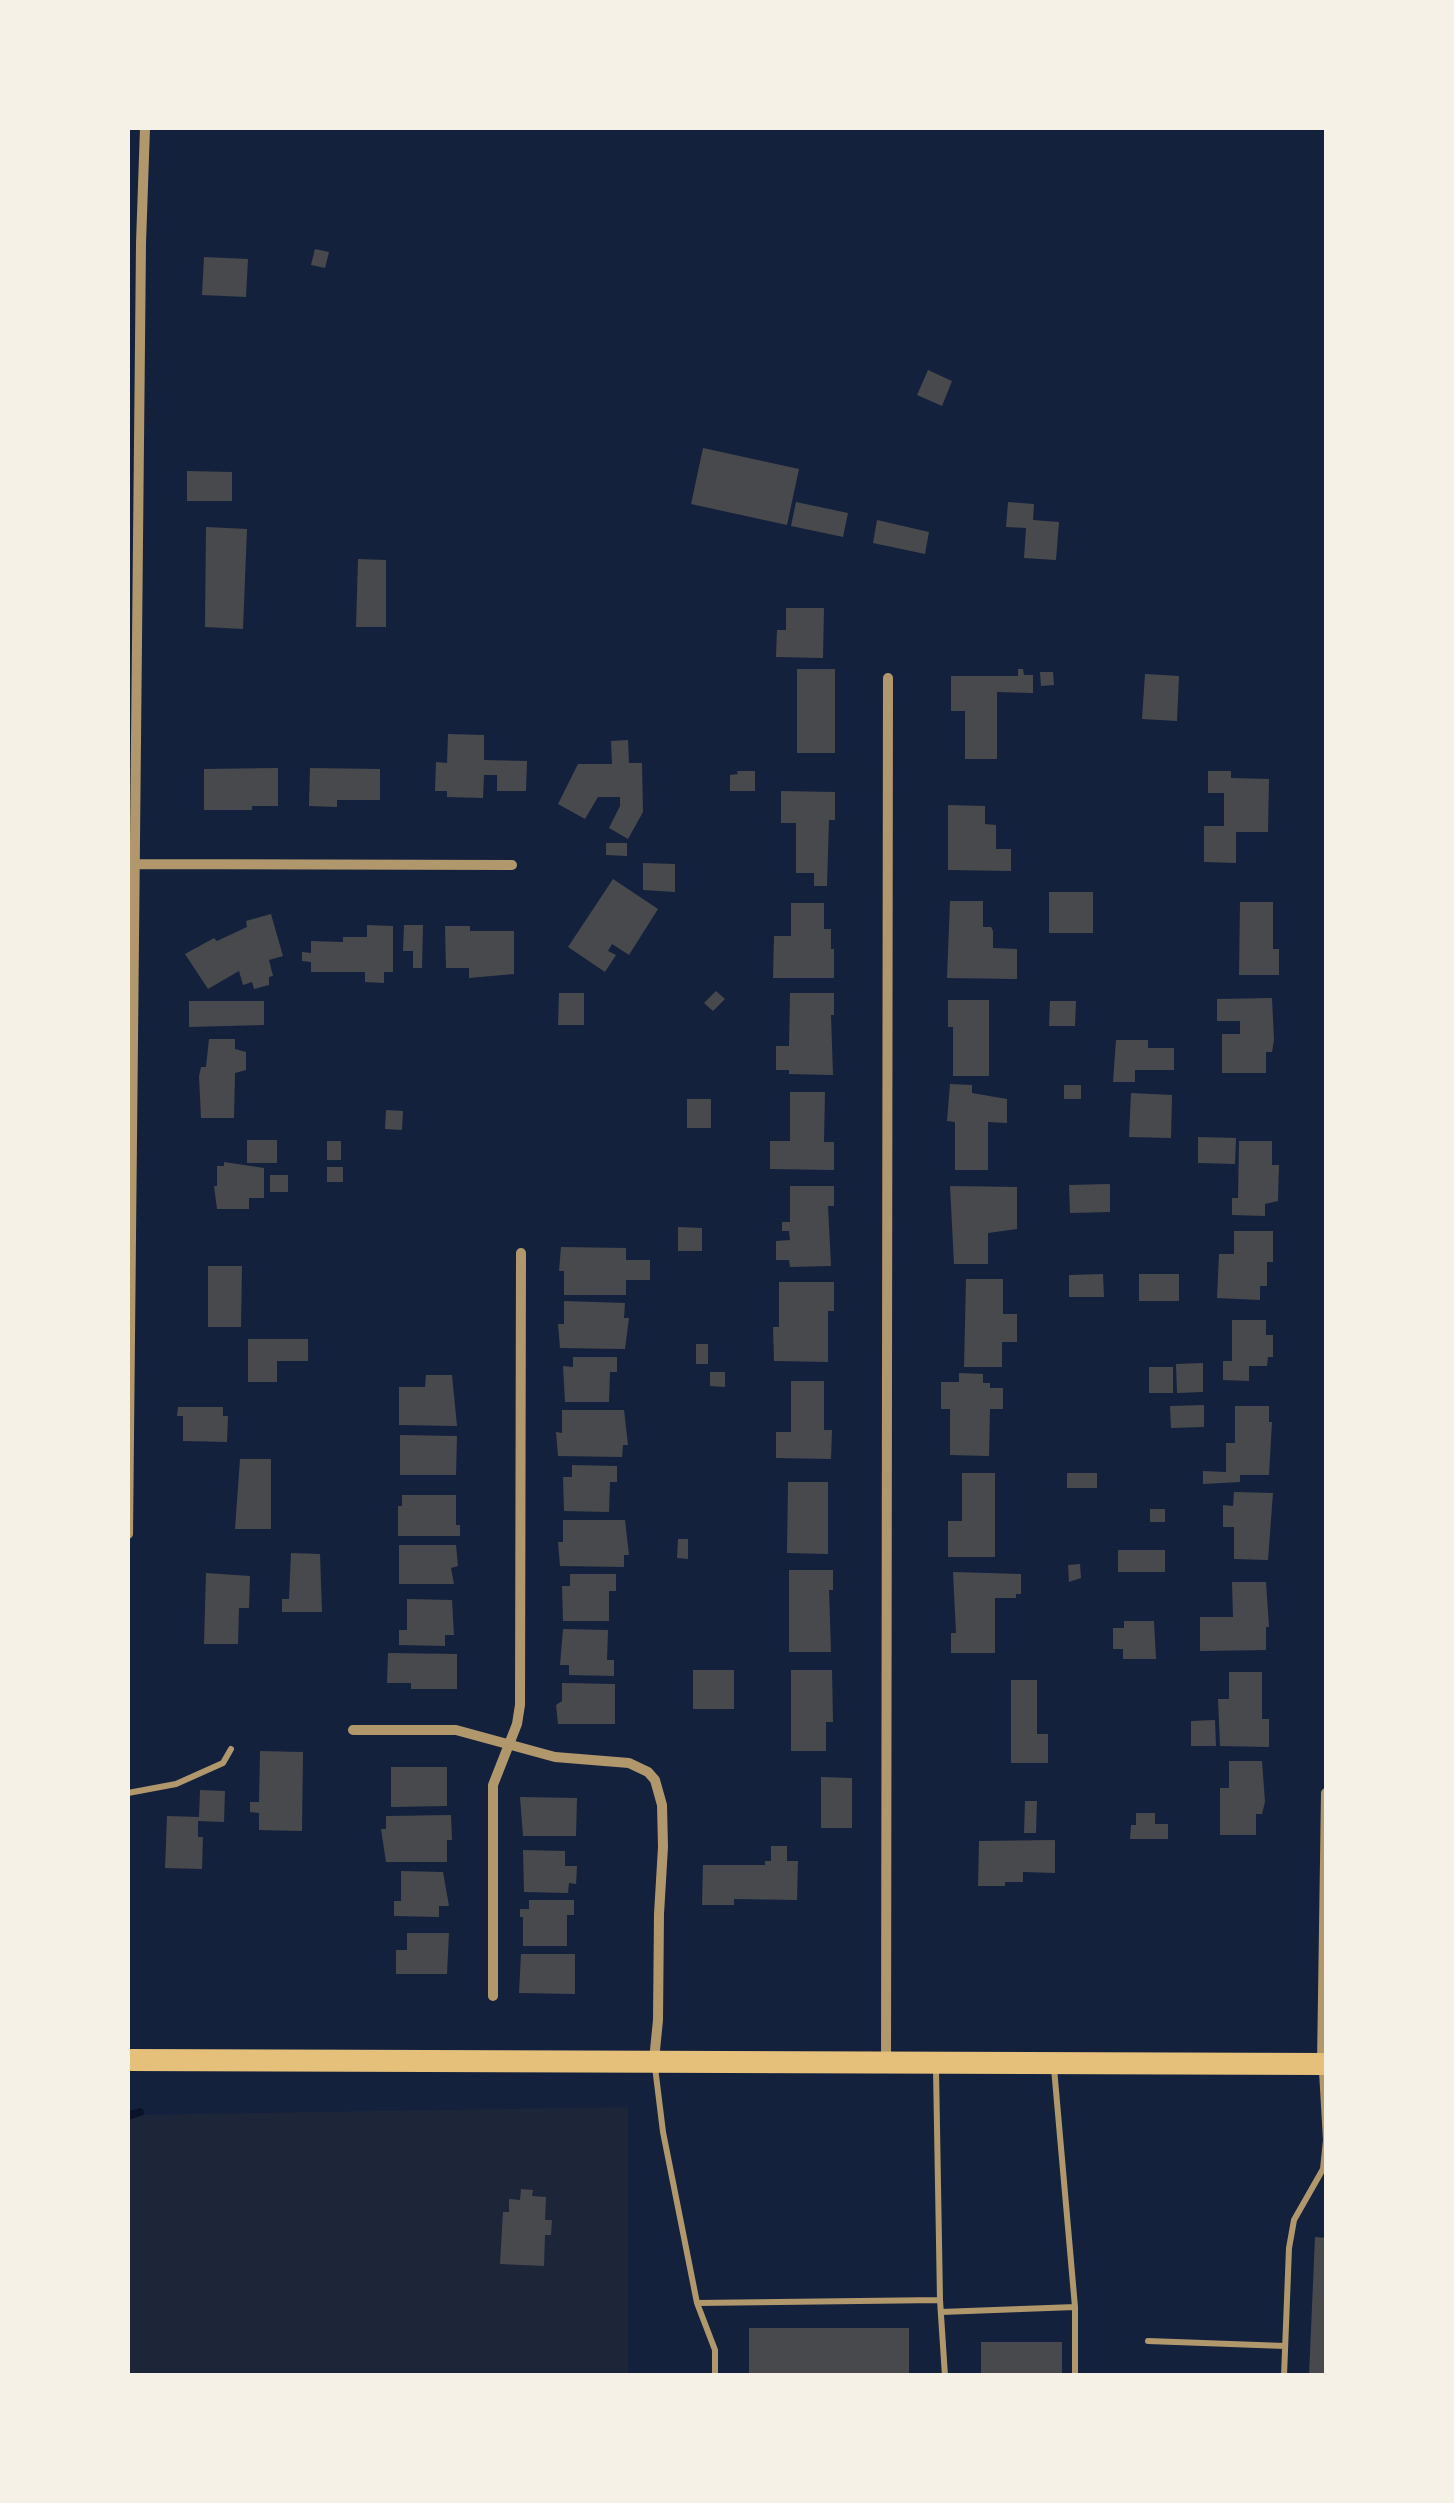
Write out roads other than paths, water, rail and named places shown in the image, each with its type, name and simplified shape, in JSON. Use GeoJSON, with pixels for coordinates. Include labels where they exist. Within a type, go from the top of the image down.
{"type":"FeatureCollection","features":[{"type":"Feature","properties":{"kind":"highway"},"geometry":{"type":"LineString","coordinates":[[128,2060],[1324,2064]]}},
{"type":"Feature","properties":{"kind":"street"},"geometry":{"type":"LineString","coordinates":[[128,1534],[145,128]]}},
{"type":"Feature","properties":{"kind":"street"},"geometry":{"type":"LineString","coordinates":[[128,243],[141,243]]}},
{"type":"Feature","properties":{"kind":"street"},"geometry":{"type":"LineString","coordinates":[[886,2064],[888,678]]}},
{"type":"Feature","properties":{"kind":"street"},"geometry":{"type":"LineString","coordinates":[[134,864],[512,865]]}},
{"type":"Feature","properties":{"kind":"street"},"geometry":{"type":"LineString","coordinates":[[493,1996],[493,1785],[517,1724],[520,1704],[521,1253]]}},
{"type":"Feature","properties":{"kind":"street"},"geometry":{"type":"LineString","coordinates":[[353,1730],[456,1730],[573,1760],[630,1762],[648,1772],[655,1780],[662,1805],[663,1848],[654,2061]]}},
{"type":"Feature","properties":{"kind":"street"},"geometry":{"type":"LineString","coordinates":[[1324,2064],[1326,1793]]}},
{"type":"Feature","properties":{"kind":"lane"},"geometry":{"type":"LineString","coordinates":[[128,1793],[176,1784],[222,1762],[231,1749]]}},
{"type":"Feature","properties":{"kind":"lane"},"geometry":{"type":"LineString","coordinates":[[654,2061],[663,2132],[697,2302],[715,2350],[716,2376]]}},
{"type":"Feature","properties":{"kind":"lane"},"geometry":{"type":"LineString","coordinates":[[936,2063],[945,2376]]}},
{"type":"Feature","properties":{"kind":"lane"},"geometry":{"type":"LineString","coordinates":[[1054,2063],[1075,2307],[1075,2376]]}},
{"type":"Feature","properties":{"kind":"lane"},"geometry":{"type":"LineString","coordinates":[[1284,2376],[1289,2248],[1294,2220],[1323,2169],[1324,2064]]}},
{"type":"Feature","properties":{"kind":"lane"},"geometry":{"type":"LineString","coordinates":[[697,2302],[940,2300]]}},
{"type":"Feature","properties":{"kind":"lane"},"geometry":{"type":"LineString","coordinates":[[941,2312],[1075,2307]]}},
{"type":"Feature","properties":{"kind":"lane"},"geometry":{"type":"LineString","coordinates":[[1148,2341],[1286,2346]]}},
{"type":"Feature","properties":{"kind":"waterway"},"geometry":{"type":"LineString","coordinates":[[128,2116],[140,2112]]}}]}
